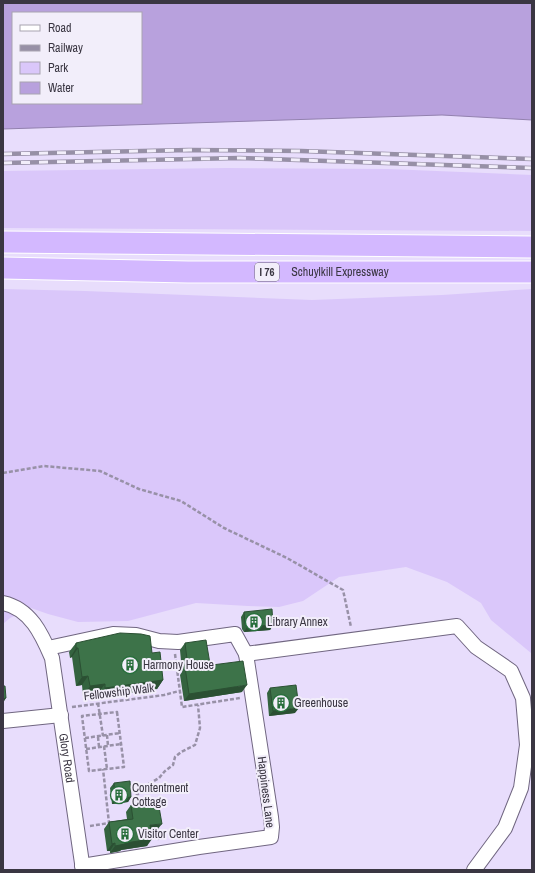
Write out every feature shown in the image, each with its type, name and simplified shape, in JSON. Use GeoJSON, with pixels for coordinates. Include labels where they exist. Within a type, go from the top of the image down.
{"type":"FeatureCollection","features":[{"type":"Feature","properties":{"kind":"highway"},"geometry":{"type":"LineString","coordinates":[[3,242],[532,248]]}},
{"type":"Feature","properties":{"kind":"highway","name":"Schuylkill Expressway"},"geometry":{"type":"LineString","coordinates":[[3,268],[188,272],[532,272]]}},
{"type":"Feature","properties":{"kind":"lane","name":"Glory Road"},"geometry":{"type":"LineString","coordinates":[[3,603],[10,604],[28,616],[39,630],[52,658],[83,868]]}},
{"type":"Feature","properties":{"kind":"lane"},"geometry":{"type":"LineString","coordinates":[[246,654],[457,626],[476,647],[511,671],[523,698],[527,745],[521,788],[504,828],[474,870]]}},
{"type":"Feature","properties":{"kind":"lane"},"geometry":{"type":"LineString","coordinates":[[48,648],[113,634],[136,635],[159,641],[173,641]]}},
{"type":"Feature","properties":{"kind":"lane","name":"Happiness Lane"},"geometry":{"type":"LineString","coordinates":[[83,868],[162,853],[271,837],[271,817],[246,654],[236,634],[173,641]]}},
{"type":"Feature","properties":{"kind":"lane"},"geometry":{"type":"LineString","coordinates":[[3,721],[60,712]]}},
{"type":"Feature","properties":{"kind":"path"},"geometry":{"type":"LineString","coordinates":[[3,473],[44,466],[100,471],[140,489],[181,502],[224,528],[287,558],[343,590],[354,640]]}},
{"type":"Feature","properties":{"kind":"path"},"geometry":{"type":"LineString","coordinates":[[173,641],[182,707],[252,696]]}},
{"type":"Feature","properties":{"kind":"path","name":"Fellowship Walk"},"geometry":{"type":"LineString","coordinates":[[60,712],[98,703],[164,695],[179,691]]}},
{"type":"Feature","properties":{"kind":"path"},"geometry":{"type":"LineString","coordinates":[[98,703],[103,736]]}},
{"type":"Feature","properties":{"kind":"path"},"geometry":{"type":"LineString","coordinates":[[143,809],[137,810],[134,798],[147,785],[159,778],[173,765],[175,757],[181,752],[195,745],[200,728],[198,705]]}},
{"type":"Feature","properties":{"kind":"path"},"geometry":{"type":"LineString","coordinates":[[117,712],[124,766],[89,771],[82,716],[99,714],[117,712]]}},
{"type":"Feature","properties":{"kind":"path"},"geometry":{"type":"LineString","coordinates":[[85,738],[120,734]]}},
{"type":"Feature","properties":{"kind":"path"},"geometry":{"type":"LineString","coordinates":[[107,735],[108,746]]}},
{"type":"Feature","properties":{"kind":"path"},"geometry":{"type":"LineString","coordinates":[[98,736],[99,747]]}},
{"type":"Feature","properties":{"kind":"path"},"geometry":{"type":"LineString","coordinates":[[86,749],[121,744]]}},
{"type":"Feature","properties":{"kind":"path"},"geometry":{"type":"LineString","coordinates":[[104,746],[107,769]]}},
{"type":"Feature","properties":{"kind":"path"},"geometry":{"type":"LineString","coordinates":[[77,827],[109,823],[102,769]]}},
{"type":"Feature","properties":{"kind":"path"},"geometry":{"type":"LineString","coordinates":[[156,822],[162,853]]}},
{"type":"Feature","properties":{"kind":"green space"},"geometry":{"type":"Polygon","coordinates":[[[227,168],[388,169],[532,175],[532,231],[3,228],[3,171],[227,168]]]}},
{"type":"Feature","properties":{"kind":"green space"},"geometry":{"type":"Polygon","coordinates":[[[3,289],[312,300],[442,295],[532,289],[532,658],[531,653],[491,620],[481,603],[447,582],[406,567],[339,577],[303,601],[279,607],[196,603],[128,621],[78,622],[31,608],[10,618],[3,624],[3,289]]]}},
{"type":"Feature","properties":{"kind":"water"},"geometry":{"type":"Polygon","coordinates":[[[3,3],[532,3],[532,120],[442,115],[3,129],[3,3]]]}},
{"type":"Feature","properties":{"kind":"building"},"geometry":{"type":"Polygon","coordinates":[[[272,609],[273,625],[247,627],[245,624],[244,612],[272,609]]]}},
{"type":"Feature","properties":{"kind":"building","name":"Harmony House"},"geometry":{"type":"Polygon","coordinates":[[[120,633],[150,636],[152,653],[160,652],[163,680],[105,688],[105,684],[90,686],[88,676],[82,677],[76,643],[120,633]]]}},
{"type":"Feature","properties":{"kind":"building"},"geometry":{"type":"Polygon","coordinates":[[[206,640],[210,664],[243,661],[247,685],[189,694],[185,667],[188,667],[185,643],[206,640]]]}},
{"type":"Feature","properties":{"kind":"building","name":"Greenhouse"},"geometry":{"type":"Polygon","coordinates":[[[296,685],[299,708],[273,711],[270,688],[296,685]]]}},
{"type":"Feature","properties":{"kind":"building"},"geometry":{"type":"Polygon","coordinates":[[[3,686],[5,686],[6,698],[3,699],[3,686]]]}},
{"type":"Feature","properties":{"kind":"building"},"geometry":{"type":"Polygon","coordinates":[[[130,781],[131,797],[115,799],[114,783],[130,781]]]}},
{"type":"Feature","properties":{"kind":"building","name":"Visitor Center"},"geometry":{"type":"Polygon","coordinates":[[[158,801],[162,824],[150,825],[152,839],[115,846],[115,843],[112,844],[109,822],[133,819],[131,805],[158,801]]]}},
{"type":"Feature","properties":{"kind":"railway"},"geometry":{"type":"LineString","coordinates":[[3,154],[189,150],[301,151],[532,159]]}},
{"type":"Feature","properties":{"kind":"railway"},"geometry":{"type":"LineString","coordinates":[[3,163],[240,158],[532,168]]}},
{"type":"Feature","properties":{"kind":"place","name":"Library Annex"},"geometry":{"type":"Point","coordinates":[254,622]}},
{"type":"Feature","properties":{"kind":"place","name":"Harmony House"},"geometry":{"type":"Point","coordinates":[130,665]}},
{"type":"Feature","properties":{"kind":"place","name":"Greenhouse"},"geometry":{"type":"Point","coordinates":[281,703]}},
{"type":"Feature","properties":{"kind":"place","name":"Contentment Cottage"},"geometry":{"type":"Point","coordinates":[119,795]}},
{"type":"Feature","properties":{"kind":"place","name":"Visitor Center"},"geometry":{"type":"Point","coordinates":[125,834]}}]}
